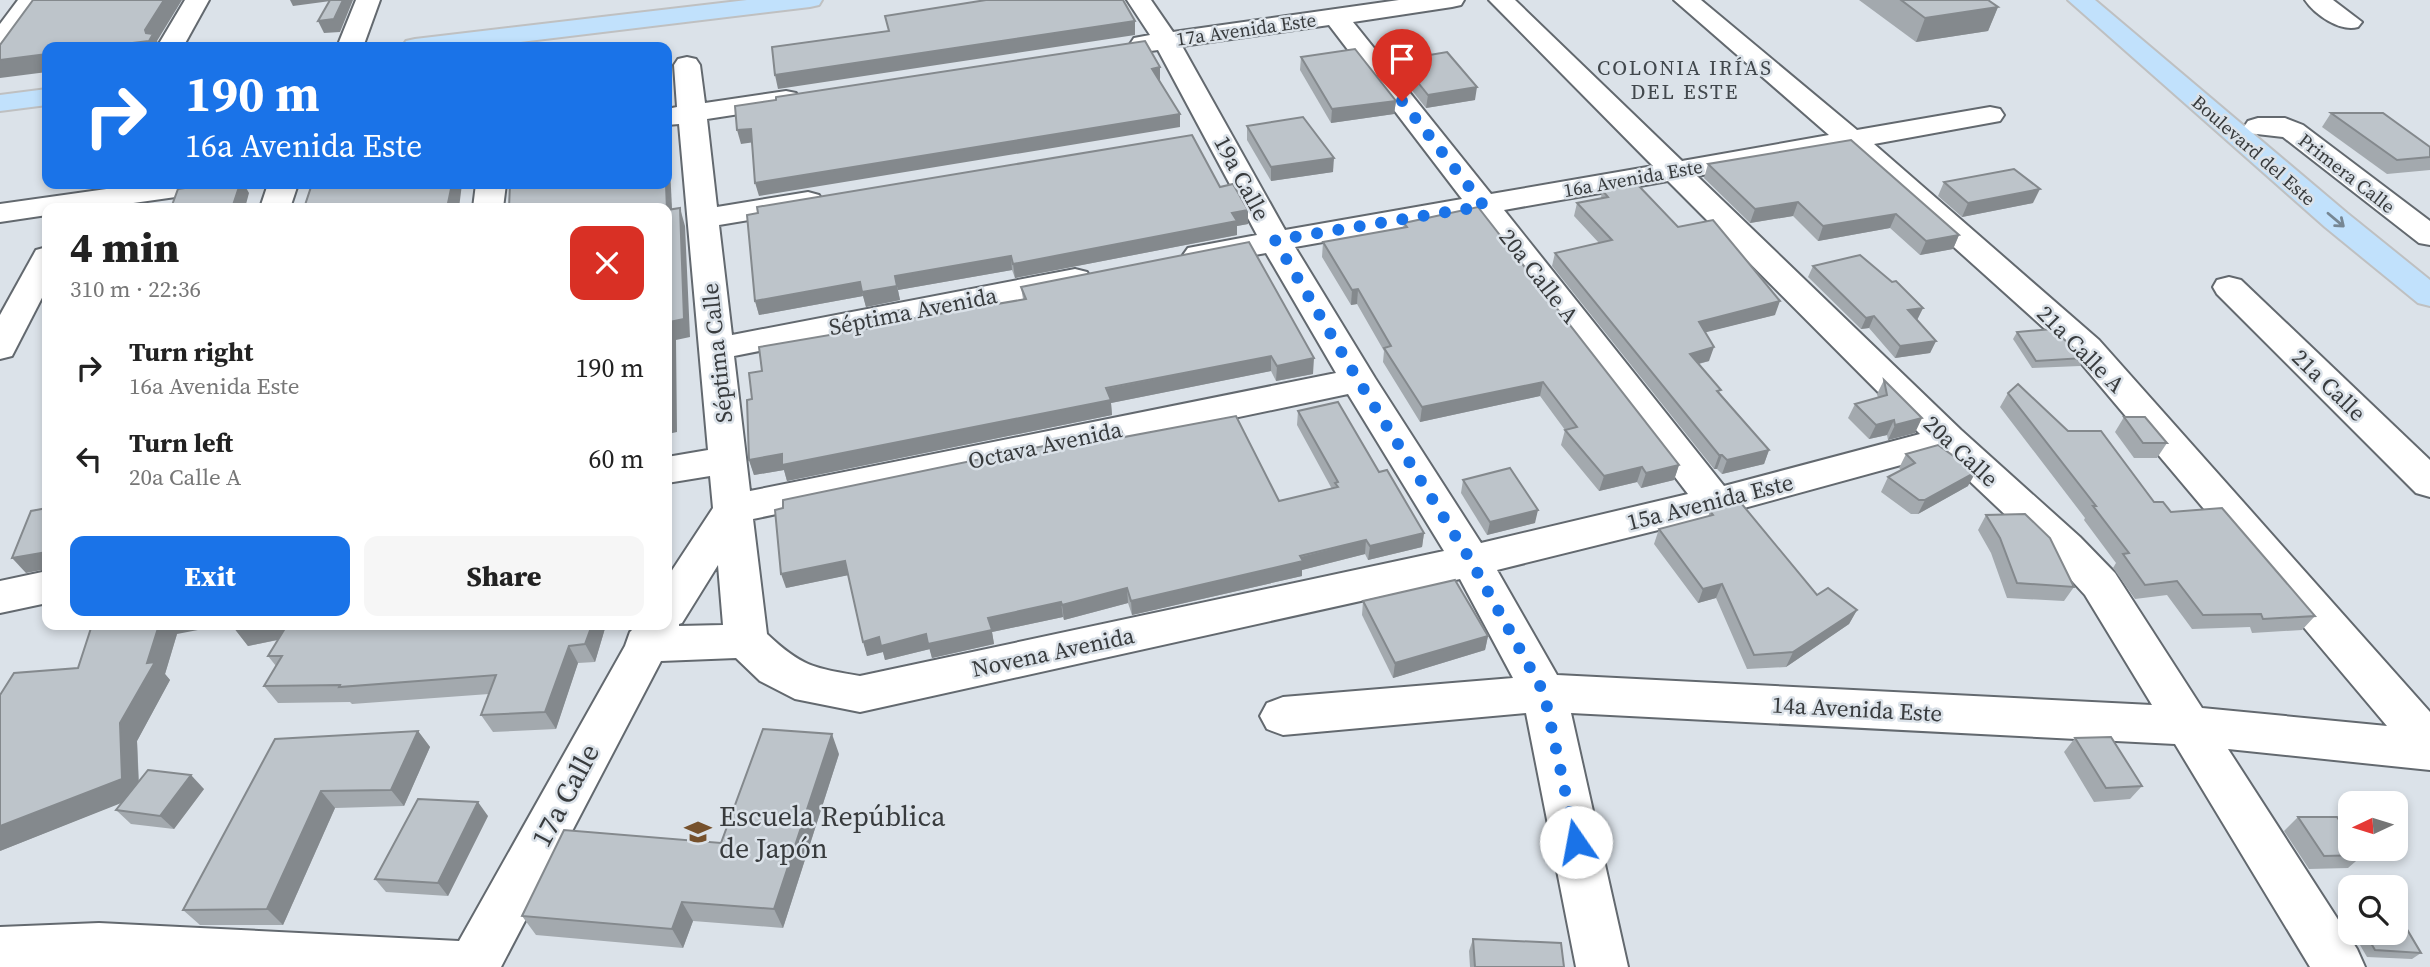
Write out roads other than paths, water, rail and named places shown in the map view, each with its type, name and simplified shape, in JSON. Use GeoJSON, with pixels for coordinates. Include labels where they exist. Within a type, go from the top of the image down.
{"type":"FeatureCollection","features":[{"type":"Feature","properties":{"kind":"main road"},"geometry":{"type":"LineString","coordinates":[[457,42],[810,0]]}},
{"type":"Feature","properties":{"kind":"main road","name":"Boulevard del Este"},"geometry":{"type":"LineString","coordinates":[[2080,0],[2336,220],[2430,296]]}},
{"type":"Feature","properties":{"kind":"main road"},"geometry":{"type":"LineString","coordinates":[[2106,0],[2430,267]]}},
{"type":"Feature","properties":{"kind":"main road"},"geometry":{"type":"LineString","coordinates":[[0,103],[42,98]]}},
{"type":"Feature","properties":{"kind":"street"},"geometry":{"type":"LineString","coordinates":[[0,42],[31,0]]}},
{"type":"Feature","properties":{"kind":"street"},"geometry":{"type":"LineString","coordinates":[[173,42],[197,0]]}},
{"type":"Feature","properties":{"kind":"street"},"geometry":{"type":"LineString","coordinates":[[353,42],[368,0]]}},
{"type":"Feature","properties":{"kind":"street","name":"19a Calle"},"geometry":{"type":"LineString","coordinates":[[1139,0],[1166,40],[1204,135],[1275,240],[1358,380],[1471,561],[1544,693],[1602,967]]}},
{"type":"Feature","properties":{"kind":"street","name":"17a Avenida Este"},"geometry":{"type":"LineString","coordinates":[[1111,49],[1452,0]]}},
{"type":"Feature","properties":{"kind":"street","name":"20a Calle"},"geometry":{"type":"LineString","coordinates":[[1501,0],[1948,439],[2101,584],[2339,967]]}},
{"type":"Feature","properties":{"kind":"street","name":"21a Calle A"},"geometry":{"type":"LineString","coordinates":[[1686,0],[1851,139],[2087,348],[2430,744]]}},
{"type":"Feature","properties":{"kind":"street"},"geometry":{"type":"LineString","coordinates":[[2317,0],[2348,22]]}},
{"type":"Feature","properties":{"kind":"street","name":"20a Calle A"},"geometry":{"type":"LineString","coordinates":[[1336,17],[1715,502]]}},
{"type":"Feature","properties":{"kind":"street","name":"Séptima Calle"},"geometry":{"type":"LineString","coordinates":[[687,65],[679,116],[703,218],[746,641]]}},
{"type":"Feature","properties":{"kind":"street"},"geometry":{"type":"LineString","coordinates":[[679,116],[814,95]]}},
{"type":"Feature","properties":{"kind":"street","name":"16a Avenida Este"},"geometry":{"type":"LineString","coordinates":[[1275,240],[1484,206],[1990,115]]}},
{"type":"Feature","properties":{"kind":"street","name":"Primera Calle"},"geometry":{"type":"LineString","coordinates":[[2258,127],[2285,127],[2293,131],[2418,217],[2430,236]]}},
{"type":"Feature","properties":{"kind":"street"},"geometry":{"type":"LineString","coordinates":[[86,203],[173,189]]}},
{"type":"Feature","properties":{"kind":"street"},"geometry":{"type":"LineString","coordinates":[[703,218],[838,196]]}},
{"type":"Feature","properties":{"kind":"street"},"geometry":{"type":"LineString","coordinates":[[0,213],[42,208]]}},
{"type":"Feature","properties":{"kind":"street"},"geometry":{"type":"LineString","coordinates":[[2370,220],[2418,217]]}},
{"type":"Feature","properties":{"kind":"street"},"geometry":{"type":"LineString","coordinates":[[1166,261],[1275,240]]}},
{"type":"Feature","properties":{"kind":"street"},"geometry":{"type":"LineString","coordinates":[[0,348],[42,267]]}},
{"type":"Feature","properties":{"kind":"street","name":"Séptima Avenida"},"geometry":{"type":"LineString","coordinates":[[716,349],[1098,275]]}},
{"type":"Feature","properties":{"kind":"street","name":"21a Calle"},"geometry":{"type":"LineString","coordinates":[[2229,287],[2430,483]]}},
{"type":"Feature","properties":{"kind":"street","name":"Octava Avenida"},"geometry":{"type":"LineString","coordinates":[[733,509],[1358,380]]}},
{"type":"Feature","properties":{"kind":"street","name":"15a Avenida Este"},"geometry":{"type":"LineString","coordinates":[[1471,561],[1715,502],[1948,439]]}},
{"type":"Feature","properties":{"kind":"street"},"geometry":{"type":"LineString","coordinates":[[672,469],[727,460]]}},
{"type":"Feature","properties":{"kind":"street","name":"17a Calle"},"geometry":{"type":"LineString","coordinates":[[672,604],[733,509]]}},
{"type":"Feature","properties":{"kind":"street","name":"Novena Avenida"},"geometry":{"type":"LineString","coordinates":[[746,641],[775,669],[811,686],[860,694],[1471,561]]}},
{"type":"Feature","properties":{"kind":"street"},"geometry":{"type":"LineString","coordinates":[[0,597],[42,588]]}},
{"type":"Feature","properties":{"kind":"street"},"geometry":{"type":"LineString","coordinates":[[672,629],[746,641]]}},
{"type":"Feature","properties":{"kind":"street","name":"17a Calle"},"geometry":{"type":"LineString","coordinates":[[472,967],[655,630]]}},
{"type":"Feature","properties":{"kind":"street","name":"14a Avenida Este"},"geometry":{"type":"LineString","coordinates":[[1283,716],[1544,693],[2190,726],[2430,750]]}},
{"type":"Feature","properties":{"kind":"street"},"geometry":{"type":"LineString","coordinates":[[0,952],[99,948],[472,967]]}},
{"type":"Feature","properties":{"kind":"place","name":"Escuela República de Japón"},"geometry":{"type":"Point","coordinates":[698,832]}},
{"type":"Feature","properties":{"kind":"district","name":"COLONIA IRÍAS DEL ESTE"},"geometry":{"type":"Point","coordinates":[1685,79]}}]}
